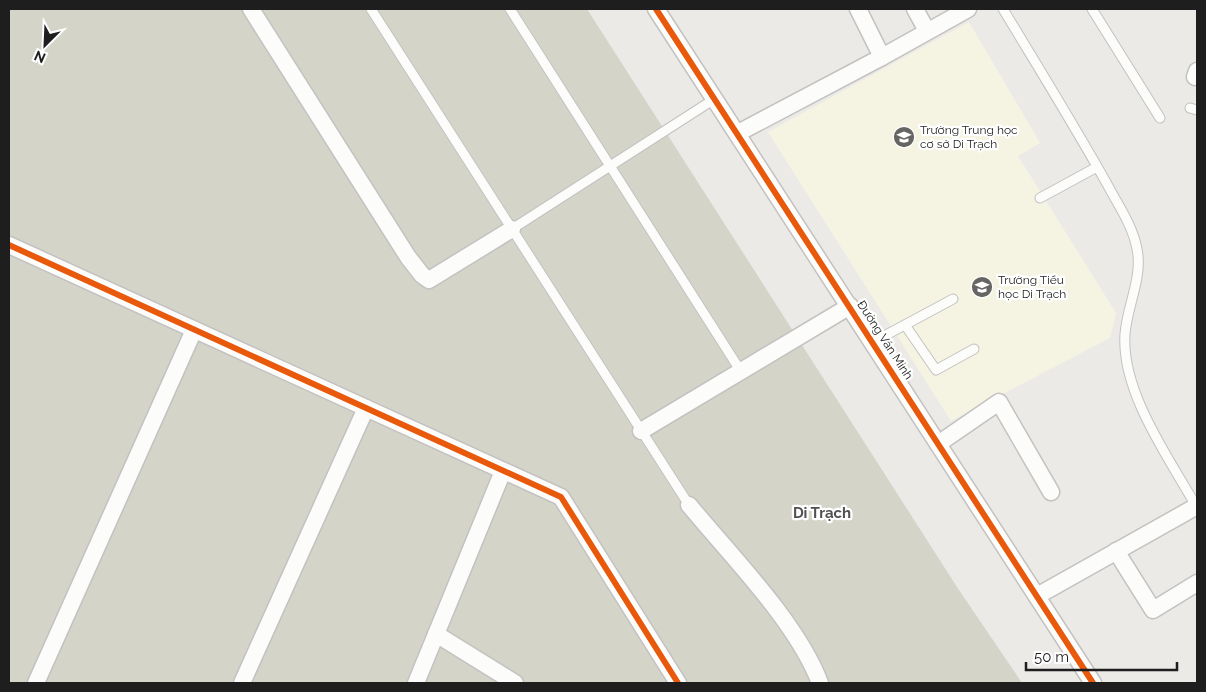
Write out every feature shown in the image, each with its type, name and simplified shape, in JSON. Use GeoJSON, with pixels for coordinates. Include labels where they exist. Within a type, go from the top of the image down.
{"type":"FeatureCollection","features":[{"type":"Feature","properties":{"kind":"street"},"geometry":{"type":"LineString","coordinates":[[251,9],[422,276],[429,280],[512,229]]}},
{"type":"Feature","properties":{"kind":"street","name":"Đường Văn Minh"},"geometry":{"type":"LineString","coordinates":[[656,9],[716,98],[1093,683]]}},
{"type":"Feature","properties":{"kind":"street"},"geometry":{"type":"LineString","coordinates":[[858,9],[882,58]]}},
{"type":"Feature","properties":{"kind":"street"},"geometry":{"type":"LineString","coordinates":[[915,9],[927,31]]}},
{"type":"Feature","properties":{"kind":"street"},"geometry":{"type":"LineString","coordinates":[[738,133],[882,58],[968,9]]}},
{"type":"Feature","properties":{"kind":"street"},"geometry":{"type":"LineString","coordinates":[[9,245],[561,497],[678,683]]}},
{"type":"Feature","properties":{"kind":"street"},"geometry":{"type":"LineString","coordinates":[[642,431],[740,370],[850,306]]}},
{"type":"Feature","properties":{"kind":"street"},"geometry":{"type":"LineString","coordinates":[[36,683],[194,330]]}},
{"type":"Feature","properties":{"kind":"street"},"geometry":{"type":"LineString","coordinates":[[938,444],[999,402],[1051,492]]}},
{"type":"Feature","properties":{"kind":"street"},"geometry":{"type":"LineString","coordinates":[[242,683],[366,408]]}},
{"type":"Feature","properties":{"kind":"street"},"geometry":{"type":"LineString","coordinates":[[416,683],[503,471]]}},
{"type":"Feature","properties":{"kind":"street"},"geometry":{"type":"LineString","coordinates":[[689,505],[778,613],[812,661],[820,683]]}},
{"type":"Feature","properties":{"kind":"street"},"geometry":{"type":"LineString","coordinates":[[1036,596],[1197,506]]}},
{"type":"Feature","properties":{"kind":"street"},"geometry":{"type":"LineString","coordinates":[[1116,551],[1153,610],[1197,583]]}},
{"type":"Feature","properties":{"kind":"street"},"geometry":{"type":"LineString","coordinates":[[436,634],[516,683]]}},
{"type":"Feature","properties":{"kind":"lane"},"geometry":{"type":"LineString","coordinates":[[371,9],[689,505]]}},
{"type":"Feature","properties":{"kind":"lane"},"geometry":{"type":"LineString","coordinates":[[510,9],[740,370]]}},
{"type":"Feature","properties":{"kind":"lane"},"geometry":{"type":"LineString","coordinates":[[1003,9],[1097,167],[1128,224],[1137,248],[1139,262],[1125,334],[1125,355],[1135,393],[1197,506]]}},
{"type":"Feature","properties":{"kind":"lane"},"geometry":{"type":"LineString","coordinates":[[1092,9],[1160,118]]}},
{"type":"Feature","properties":{"kind":"lane"},"geometry":{"type":"LineString","coordinates":[[512,229],[716,98]]}},
{"type":"Feature","properties":{"kind":"lane"},"geometry":{"type":"LineString","coordinates":[[1040,198],[1097,167]]}},
{"type":"Feature","properties":{"kind":"lane"},"geometry":{"type":"LineString","coordinates":[[873,342],[952,300]]}},
{"type":"Feature","properties":{"kind":"lane"},"geometry":{"type":"LineString","coordinates":[[905,325],[936,370],[974,348]]}},
{"type":"Feature","properties":{"kind":"shaded area"},"geometry":{"type":"Polygon","coordinates":[[[9,9],[587,9],[957,587],[1022,683],[9,683],[9,9]]]}},
{"type":"Feature","properties":{"kind":"shaded area"},"geometry":{"type":"Polygon","coordinates":[[[969,22],[1040,143],[1018,156],[1116,313],[1110,338],[951,421],[768,132],[969,22]]]}},
{"type":"Feature","properties":{"kind":"cycle path"},"geometry":{"type":"LineString","coordinates":[[656,9],[1093,683]]}},
{"type":"Feature","properties":{"kind":"cycle path"},"geometry":{"type":"LineString","coordinates":[[9,245],[561,497],[678,683]]}},
{"type":"Feature","properties":{"kind":"place","name":"Trường Trung học cơ sở Di Trạch"},"geometry":{"type":"Point","coordinates":[904,137]}},
{"type":"Feature","properties":{"kind":"place","name":"Trường Tiểu học Di Trạch"},"geometry":{"type":"Point","coordinates":[982,287]}},
{"type":"Feature","properties":{"kind":"district","name":"Di Trạch"},"geometry":{"type":"Point","coordinates":[822,513]}}]}
